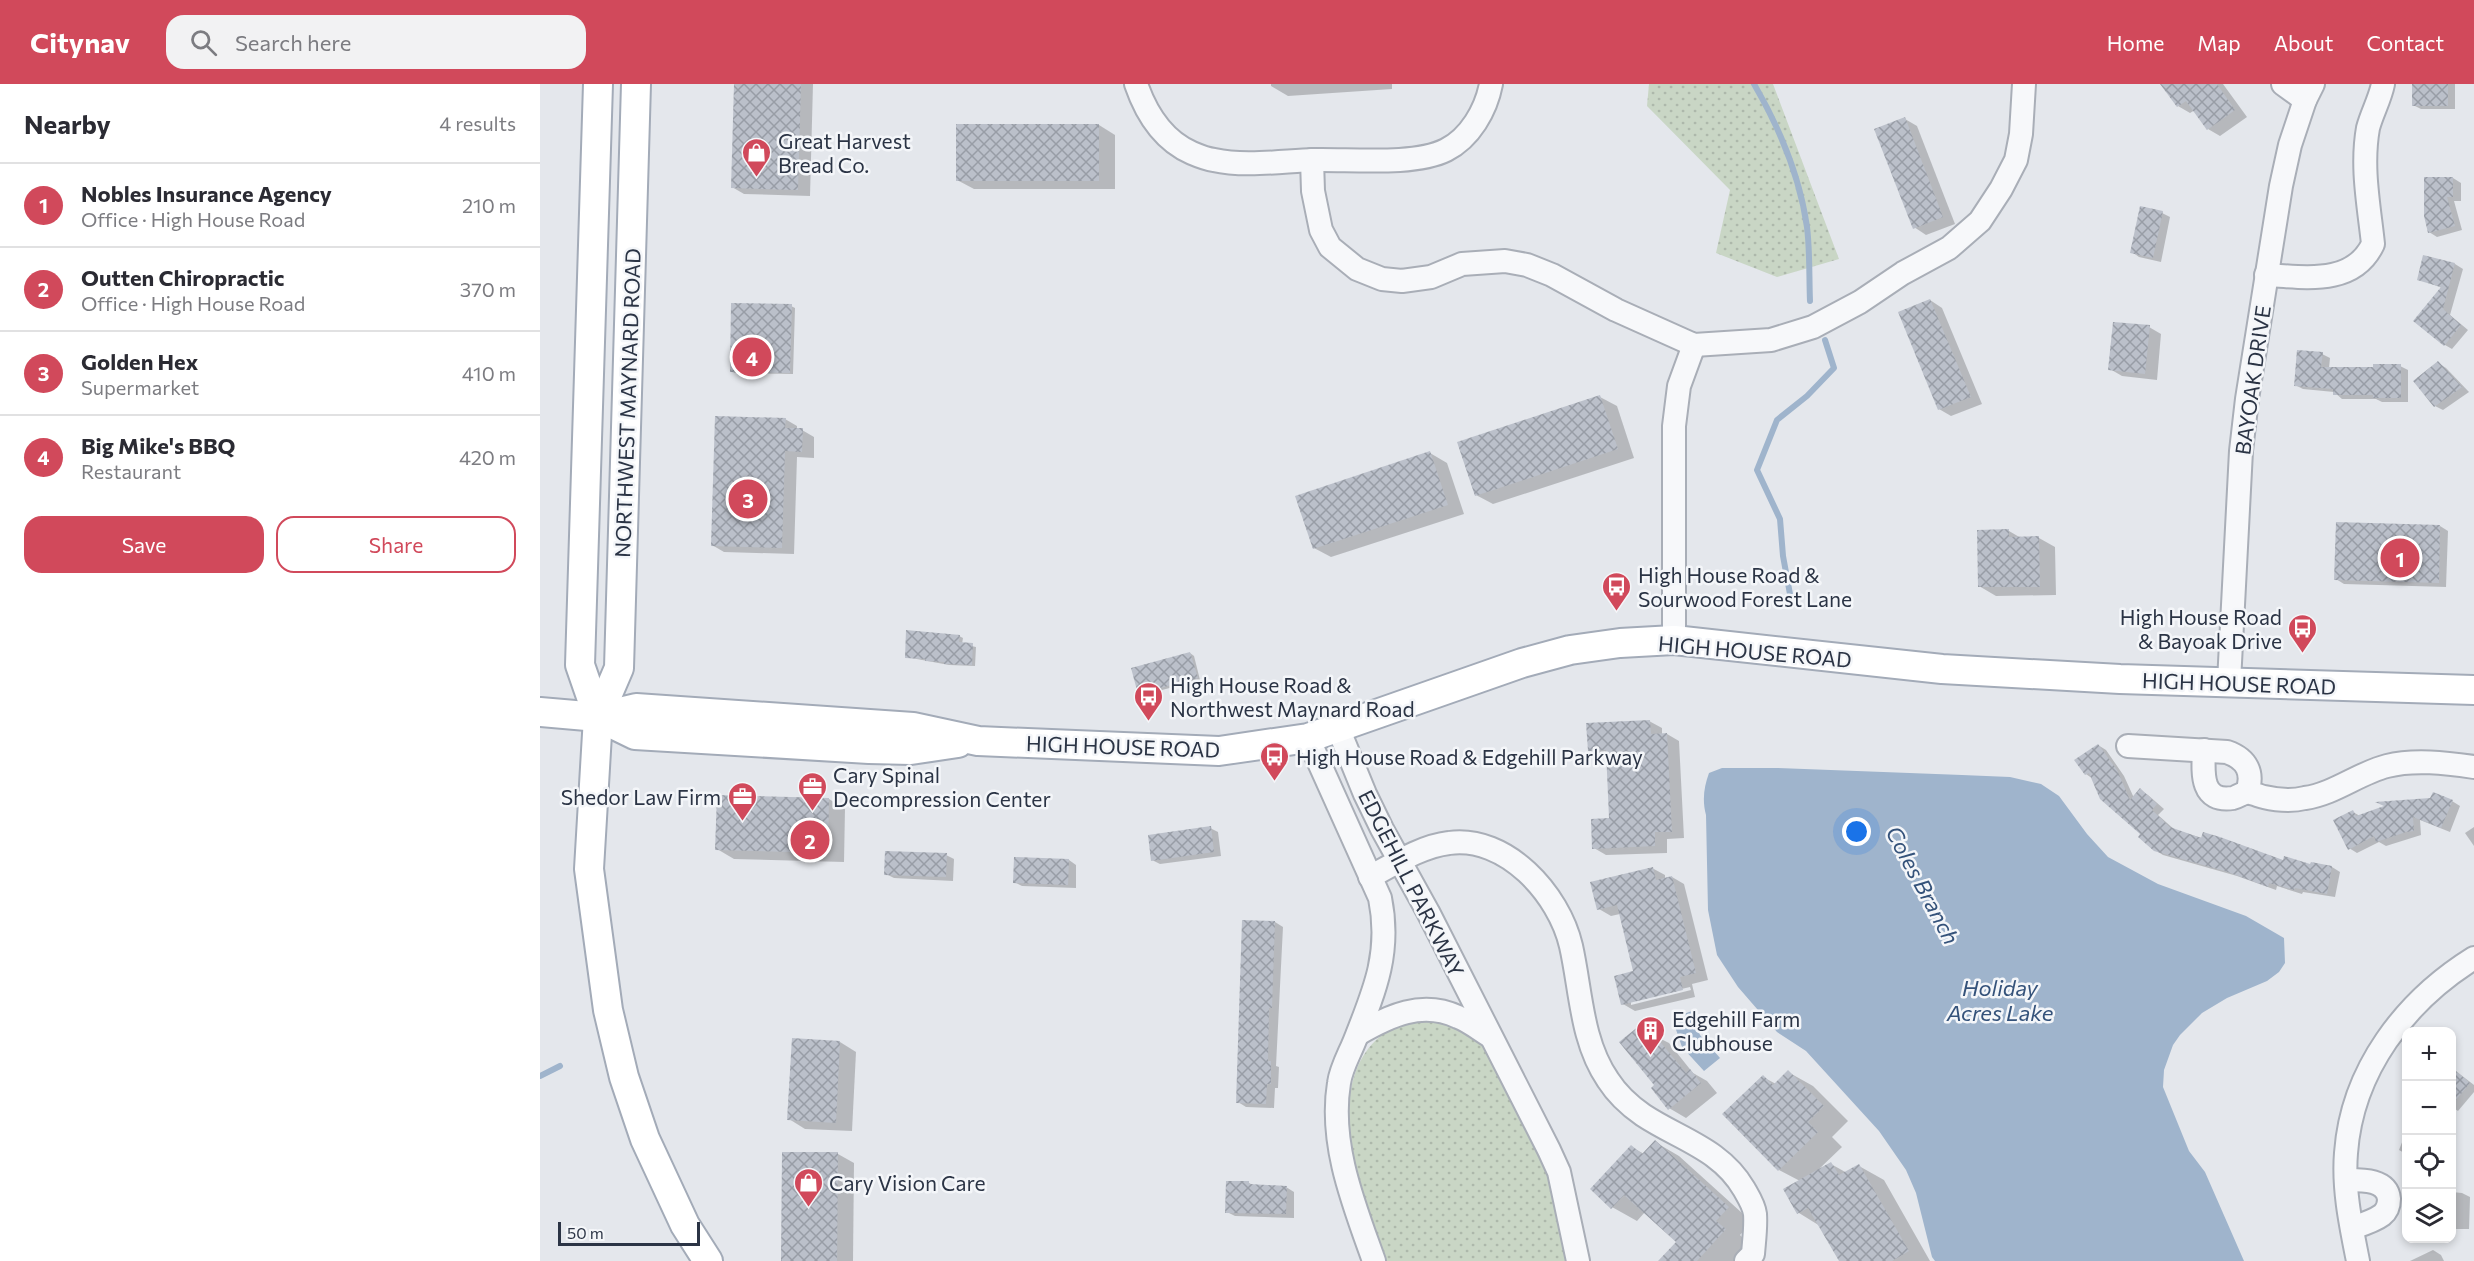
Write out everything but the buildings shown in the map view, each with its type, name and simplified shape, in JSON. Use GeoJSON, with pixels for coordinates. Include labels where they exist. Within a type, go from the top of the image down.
{"type":"FeatureCollection","features":[{"type":"Feature","properties":{"kind":"main road","name":"NORTHWEST MAYNARD ROAD"},"geometry":{"type":"LineString","coordinates":[[598,84],[580,665],[598,717]]}},
{"type":"Feature","properties":{"kind":"main road","name":"NORTHWEST MAYNARD ROAD"},"geometry":{"type":"LineString","coordinates":[[636,84],[619,668],[598,717],[589,869],[608,1010],[624,1077],[645,1139],[685,1225],[708,1261]]}},
{"type":"Feature","properties":{"kind":"main road","name":"HIGH HOUSE ROAD"},"geometry":{"type":"LineString","coordinates":[[540,712],[598,717],[636,708],[913,727],[978,741],[1219,751],[1308,738],[1522,663],[1570,650],[1620,643],[1674,640],[1942,669],[2120,679],[2474,690]]}},
{"type":"Feature","properties":{"kind":"street"},"geometry":{"type":"LineString","coordinates":[[1136,84],[1144,108],[1156,125],[1173,141],[1190,152],[1215,161],[1268,163],[1312,160],[1401,160],[1446,150],[1467,134],[1480,114],[1491,84]]}},
{"type":"Feature","properties":{"kind":"street"},"geometry":{"type":"LineString","coordinates":[[1312,160],[1313,191],[1321,230],[1330,247],[1357,270],[1382,279],[1402,281],[1431,277],[1462,264],[1505,261],[1527,265],[1585,292],[1616,310],[1694,345],[1771,340],[1813,327],[1860,302],[1902,273],[1949,248],[1980,221],[2001,189],[2016,160],[2021,134],[2024,84]]}},
{"type":"Feature","properties":{"kind":"street"},"geometry":{"type":"LineString","coordinates":[[2283,84],[2309,92]]}},
{"type":"Feature","properties":{"kind":"street"},"geometry":{"type":"LineString","coordinates":[[2266,275],[2319,279],[2361,263],[2368,254],[2373,244],[2365,177],[2368,128],[2384,84]]}},
{"type":"Feature","properties":{"kind":"street","name":"BAYOAK DRIVE"},"geometry":{"type":"LineString","coordinates":[[2229,682],[2241,451],[2281,186],[2290,145],[2309,92]]}},
{"type":"Feature","properties":{"kind":"street"},"geometry":{"type":"LineString","coordinates":[[1674,640],[1674,426],[1679,386],[1694,345]]}},
{"type":"Feature","properties":{"kind":"street","name":"EDGEHILL PARKWAY"},"geometry":{"type":"LineString","coordinates":[[1338,728],[1365,794],[1559,1172],[1578,1261]]}},
{"type":"Feature","properties":{"kind":"street","name":"EDGEHILL PARKWAY"},"geometry":{"type":"LineString","coordinates":[[1308,738],[1380,898],[1384,920],[1385,944],[1379,974],[1339,1080],[1337,1107],[1338,1130],[1349,1192],[1374,1261]]}},
{"type":"Feature","properties":{"kind":"street"},"geometry":{"type":"LineString","coordinates":[[2128,746],[2227,752],[2238,756],[2249,771],[2251,780],[2247,792]]}},
{"type":"Feature","properties":{"kind":"street"},"geometry":{"type":"LineString","coordinates":[[2204,750],[2203,780],[2216,796],[2232,798],[2247,792],[2280,799],[2305,798],[2371,771],[2401,763],[2440,763],[2474,767]]}},
{"type":"Feature","properties":{"kind":"street"},"geometry":{"type":"LineString","coordinates":[[1370,877],[1400,861],[1446,843],[1462,841],[1488,847],[1516,862],[1536,881],[1553,904],[1570,942],[1585,1020],[1597,1062],[1619,1095],[1642,1115],[1710,1152],[1725,1163],[1737,1177],[1755,1211],[1753,1254],[1746,1261]]}},
{"type":"Feature","properties":{"kind":"street"},"geometry":{"type":"LineString","coordinates":[[2358,1261],[2346,1180],[2348,1133],[2370,1067],[2391,1032],[2425,995],[2441,980],[2474,958]]}},
{"type":"Feature","properties":{"kind":"street","name":"EDGEHILL PARKWAY"},"geometry":{"type":"LineString","coordinates":[[1358,1034],[1392,1016],[1423,1009],[1442,1011],[1459,1017],[1490,1036]]}},
{"type":"Feature","properties":{"kind":"street"},"geometry":{"type":"LineString","coordinates":[[2346,1180],[2365,1180],[2380,1185],[2388,1193],[2388,1209],[2381,1216],[2352,1228]]}},
{"type":"Feature","properties":{"kind":"green space"},"geometry":{"type":"Polygon","coordinates":[[[1649,84],[1773,84],[1839,259],[1777,277],[1716,253],[1730,190],[1647,106],[1649,84]]]}},
{"type":"Feature","properties":{"kind":"green space"},"geometry":{"type":"Polygon","coordinates":[[[1417,1020],[1434,1020],[1456,1026],[1487,1049],[1544,1159],[1570,1261],[1383,1261],[1365,1209],[1351,1148],[1349,1117],[1351,1088],[1360,1062],[1376,1040],[1395,1027],[1417,1020]]]}},
{"type":"Feature","properties":{"kind":"water","name":"Holiday Acres Lake"},"geometry":{"type":"Polygon","coordinates":[[[1722,768],[2010,777],[2041,784],[2059,796],[2087,834],[2108,857],[2158,884],[2246,916],[2284,938],[2285,963],[2279,972],[2267,981],[2227,998],[2202,1013],[2173,1045],[2164,1070],[2163,1087],[2189,1151],[2205,1172],[2244,1261],[1935,1261],[1932,1257],[1916,1193],[1906,1170],[1879,1131],[1806,1051],[1777,1032],[1738,987],[1717,955],[1708,910],[1704,799],[1709,773],[1722,768]]]}},
{"type":"Feature","properties":{"kind":"water"},"geometry":{"type":"Polygon","coordinates":[[[1692,1011],[1700,1035],[1720,1058],[1704,1071],[1682,1047],[1672,1018],[1692,1011]]]}},
{"type":"Feature","properties":{"kind":"waterway","name":"Coles Branch"},"geometry":{"type":"LineString","coordinates":[[1754,84],[1780,135],[1794,172],[1804,209],[1808,236],[1810,301]]}},
{"type":"Feature","properties":{"kind":"waterway","name":"Coles Branch"},"geometry":{"type":"LineString","coordinates":[[1792,605],[1783,556],[1780,519],[1757,470],[1777,420],[1807,396],[1834,368],[1825,340]]}},
{"type":"Feature","properties":{"kind":"waterway"},"geometry":{"type":"LineString","coordinates":[[540,1076],[560,1066]]}},
{"type":"Feature","properties":{"kind":"place","name":"Great Harvest Bread Co."},"geometry":{"type":"Point","coordinates":[757,178]}},
{"type":"Feature","properties":{"kind":"place","name":"Big Mike's BBQ"},"geometry":{"type":"Point","coordinates":[752,357]}},
{"type":"Feature","properties":{"kind":"place","name":"Golden Hex"},"geometry":{"type":"Point","coordinates":[748,499]}},
{"type":"Feature","properties":{"kind":"place","name":"Nobles Insurance Agency"},"geometry":{"type":"Point","coordinates":[2400,558]}},
{"type":"Feature","properties":{"kind":"place","name":"High House Road & Sourwood Forest Lane"},"geometry":{"type":"Point","coordinates":[1617,612]}},
{"type":"Feature","properties":{"kind":"place","name":"High House Road & Bayoak Drive"},"geometry":{"type":"Point","coordinates":[2303,654]}},
{"type":"Feature","properties":{"kind":"place","name":"High House Road & Northwest Maynard Road"},"geometry":{"type":"Point","coordinates":[1149,722]}},
{"type":"Feature","properties":{"kind":"place","name":"High House Road & Edgehill Parkway"},"geometry":{"type":"Point","coordinates":[1275,782]}},
{"type":"Feature","properties":{"kind":"place","name":"Cary Spinal Decompression Center"},"geometry":{"type":"Point","coordinates":[812,812]}},
{"type":"Feature","properties":{"kind":"place","name":"Shedor Law Firm"},"geometry":{"type":"Point","coordinates":[742,822]}},
{"type":"Feature","properties":{"kind":"place","name":"Outten Chiropractic"},"geometry":{"type":"Point","coordinates":[810,840]}},
{"type":"Feature","properties":{"kind":"place","name":"Edgehill Farm Clubhouse"},"geometry":{"type":"Point","coordinates":[1651,1056]}},
{"type":"Feature","properties":{"kind":"place","name":"Cary Vision Care"},"geometry":{"type":"Point","coordinates":[808,1208]}}]}
